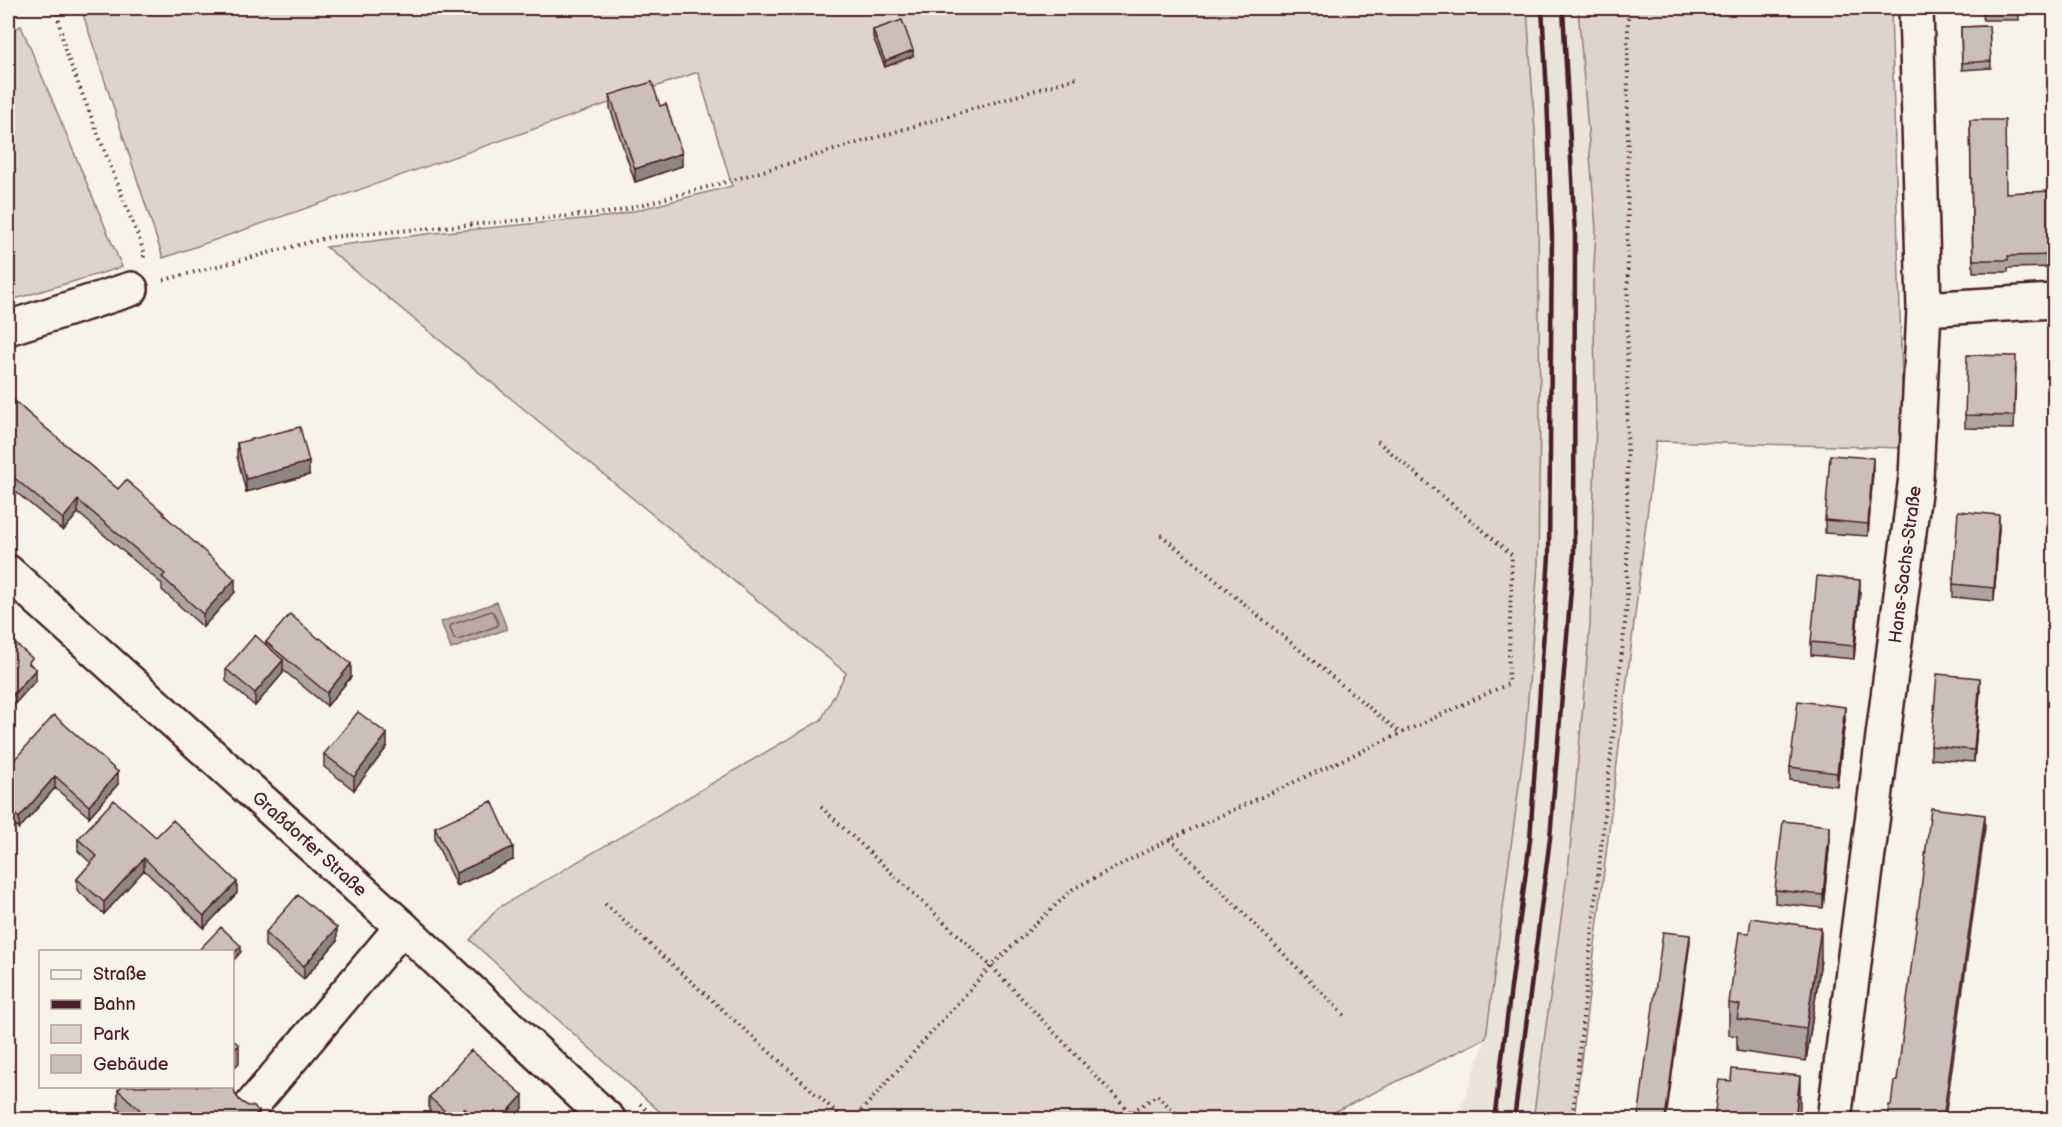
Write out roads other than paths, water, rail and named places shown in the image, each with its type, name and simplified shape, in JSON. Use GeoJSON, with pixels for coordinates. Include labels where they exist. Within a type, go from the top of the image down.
{"type":"FeatureCollection","features":[{"type":"Feature","properties":{"kind":"street","name":"Hans-Sachs-Straße"},"geometry":{"type":"LineString","coordinates":[[1834,1119],[1916,477],[1924,309],[1916,8]]}},
{"type":"Feature","properties":{"kind":"street"},"geometry":{"type":"LineString","coordinates":[[8,328],[131,289]]}},
{"type":"Feature","properties":{"kind":"street"},"geometry":{"type":"LineString","coordinates":[[1924,309],[2055,301]]}},
{"type":"Feature","properties":{"kind":"street","name":"Graßdorfer Straße"},"geometry":{"type":"LineString","coordinates":[[8,572],[402,927],[601,1117]]}},
{"type":"Feature","properties":{"kind":"street"},"geometry":{"type":"LineString","coordinates":[[252,1105],[402,927]]}},
{"type":"Feature","properties":{"kind":"water"},"geometry":{"type":"Polygon","coordinates":[[[497,602],[507,629],[451,649],[441,622],[497,602]]]}},
{"type":"Feature","properties":{"kind":"railway"},"geometry":{"type":"LineString","coordinates":[[1494,1120],[1530,840],[1549,555],[1552,237],[1542,8]]}},
{"type":"Feature","properties":{"kind":"railway"},"geometry":{"type":"LineString","coordinates":[[1514,1120],[1550,838],[1574,553],[1575,235],[1563,8]]}}]}
